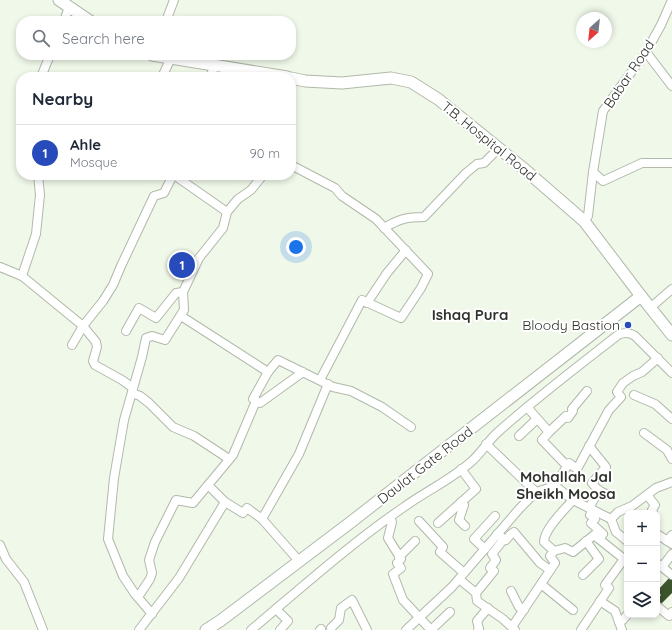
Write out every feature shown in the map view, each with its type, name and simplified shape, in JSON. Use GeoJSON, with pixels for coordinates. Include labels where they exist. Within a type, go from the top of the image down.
{"type":"FeatureCollection","features":[{"type":"Feature","properties":{"kind":"main road"},"geometry":{"type":"LineString","coordinates":[[59,0],[82,16]]}},
{"type":"Feature","properties":{"kind":"main road"},"geometry":{"type":"LineString","coordinates":[[184,60],[254,72]]}},
{"type":"Feature","properties":{"kind":"main road","name":"T.B. Hospital Road"},"geometry":{"type":"LineString","coordinates":[[296,79],[342,83],[391,78],[411,82],[438,99],[499,148],[584,222],[672,335]]}},
{"type":"Feature","properties":{"kind":"main road","name":"Daulat Gate Road"},"geometry":{"type":"LineString","coordinates":[[206,630],[299,561],[641,296]]}},
{"type":"Feature","properties":{"kind":"street"},"geometry":{"type":"LineString","coordinates":[[168,16],[174,0]]}},
{"type":"Feature","properties":{"kind":"street","name":"Babar Road"},"geometry":{"type":"LineString","coordinates":[[584,222],[588,216],[593,172],[603,111],[646,52],[661,25],[672,0]]}},
{"type":"Feature","properties":{"kind":"street"},"geometry":{"type":"LineString","coordinates":[[66,16],[69,7]]}},
{"type":"Feature","properties":{"kind":"street"},"geometry":{"type":"LineString","coordinates":[[646,52],[672,86]]}},
{"type":"Feature","properties":{"kind":"street"},"geometry":{"type":"LineString","coordinates":[[43,72],[48,60]]}},
{"type":"Feature","properties":{"kind":"street"},"geometry":{"type":"LineString","coordinates":[[164,72],[170,60]]}},
{"type":"Feature","properties":{"kind":"street"},"geometry":{"type":"LineString","coordinates":[[212,72],[215,65]]}},
{"type":"Feature","properties":{"kind":"street"},"geometry":{"type":"LineString","coordinates":[[384,228],[398,220],[411,217],[424,217],[466,173],[477,164],[484,163],[499,148]]}},
{"type":"Feature","properties":{"kind":"street"},"geometry":{"type":"LineString","coordinates":[[593,172],[603,181],[642,163],[672,163]]}},
{"type":"Feature","properties":{"kind":"street"},"geometry":{"type":"LineString","coordinates":[[296,168],[335,188],[342,196],[376,219],[428,274],[424,283],[401,318],[362,300],[320,380]]}},
{"type":"Feature","properties":{"kind":"street"},"geometry":{"type":"LineString","coordinates":[[22,276],[36,234],[40,195],[38,180]]}},
{"type":"Feature","properties":{"kind":"street"},"geometry":{"type":"LineString","coordinates":[[72,345],[83,326],[113,285],[120,266],[154,196],[164,193],[171,180]]}},
{"type":"Feature","properties":{"kind":"street"},"geometry":{"type":"LineString","coordinates":[[181,180],[227,212]]}},
{"type":"Feature","properties":{"kind":"street"},"geometry":{"type":"LineString","coordinates":[[152,614],[123,576],[108,539],[114,478],[124,420],[146,338],[152,336],[165,340],[184,310],[183,292],[199,258],[223,228],[227,212],[238,199],[251,190],[259,180]]}},
{"type":"Feature","properties":{"kind":"street"},"geometry":{"type":"LineString","coordinates":[[367,303],[387,273],[406,250]]}},
{"type":"Feature","properties":{"kind":"street"},"geometry":{"type":"LineString","coordinates":[[0,267],[22,276],[83,326],[96,342],[98,347],[93,361],[95,365],[122,380],[149,403],[173,427],[194,436],[229,459]]}},
{"type":"Feature","properties":{"kind":"street"},"geometry":{"type":"LineString","coordinates":[[650,308],[672,289]]}},
{"type":"Feature","properties":{"kind":"street"},"geometry":{"type":"LineString","coordinates":[[126,331],[139,308],[156,318],[176,293],[183,292]]}},
{"type":"Feature","properties":{"kind":"street"},"geometry":{"type":"LineString","coordinates":[[181,316],[268,372]]}},
{"type":"Feature","properties":{"kind":"street"},"geometry":{"type":"LineString","coordinates":[[251,630],[390,517],[405,506],[431,491],[472,461],[496,433],[526,407],[618,335],[630,333],[638,338],[672,373]]}},
{"type":"Feature","properties":{"kind":"street"},"geometry":{"type":"LineString","coordinates":[[406,630],[452,587],[485,549],[500,537],[536,492],[555,486],[569,463],[577,469],[609,410],[621,397],[617,392],[623,383],[642,372],[658,358]]}},
{"type":"Feature","properties":{"kind":"street"},"geometry":{"type":"LineString","coordinates":[[138,597],[150,579],[152,573],[149,560],[155,542],[176,500],[193,503],[233,455],[256,401],[253,400],[268,372],[278,360],[328,384],[351,391],[382,407],[411,426]]}},
{"type":"Feature","properties":{"kind":"street"},"geometry":{"type":"LineString","coordinates":[[256,401],[260,403],[303,372]]}},
{"type":"Feature","properties":{"kind":"street"},"geometry":{"type":"LineString","coordinates":[[262,519],[298,454],[328,384]]}},
{"type":"Feature","properties":{"kind":"street"},"geometry":{"type":"LineString","coordinates":[[567,466],[542,440],[566,416],[568,418],[574,411],[572,409],[587,391]]}},
{"type":"Feature","properties":{"kind":"street"},"geometry":{"type":"LineString","coordinates":[[634,394],[655,404],[672,419]]}},
{"type":"Feature","properties":{"kind":"street"},"geometry":{"type":"LineString","coordinates":[[526,407],[549,432]]}},
{"type":"Feature","properties":{"kind":"street"},"geometry":{"type":"LineString","coordinates":[[519,436],[537,419]]}},
{"type":"Feature","properties":{"kind":"street"},"geometry":{"type":"LineString","coordinates":[[644,433],[667,450],[672,459]]}},
{"type":"Feature","properties":{"kind":"street"},"geometry":{"type":"LineString","coordinates":[[486,444],[536,492]]}},
{"type":"Feature","properties":{"kind":"street"},"geometry":{"type":"LineString","coordinates":[[589,446],[606,466],[592,483],[599,490],[608,495]]}},
{"type":"Feature","properties":{"kind":"street"},"geometry":{"type":"LineString","coordinates":[[438,523],[476,489],[461,469]]}},
{"type":"Feature","properties":{"kind":"street"},"geometry":{"type":"LineString","coordinates":[[611,519],[618,512],[632,506],[656,488],[672,482]]}},
{"type":"Feature","properties":{"kind":"street"},"geometry":{"type":"LineString","coordinates":[[208,485],[225,502],[243,513],[247,508],[262,519],[299,561]]}},
{"type":"Feature","properties":{"kind":"street"},"geometry":{"type":"LineString","coordinates":[[555,486],[573,500],[611,519],[616,532],[624,538]]}},
{"type":"Feature","properties":{"kind":"street"},"geometry":{"type":"LineString","coordinates":[[599,490],[590,515],[595,519],[592,523],[603,534],[599,539]]}},
{"type":"Feature","properties":{"kind":"street"},"geometry":{"type":"LineString","coordinates":[[647,495],[655,505],[652,510]]}},
{"type":"Feature","properties":{"kind":"street"},"geometry":{"type":"LineString","coordinates":[[554,551],[544,542],[544,537],[547,531],[573,500]]}},
{"type":"Feature","properties":{"kind":"street"},"geometry":{"type":"LineString","coordinates":[[139,630],[179,578],[225,502]]}},
{"type":"Feature","properties":{"kind":"street"},"geometry":{"type":"LineString","coordinates":[[461,502],[464,505],[459,520],[465,526]]}},
{"type":"Feature","properties":{"kind":"street"},"geometry":{"type":"LineString","coordinates":[[485,549],[474,539],[495,516]]}},
{"type":"Feature","properties":{"kind":"street"},"geometry":{"type":"LineString","coordinates":[[390,517],[392,522],[388,538],[399,557]]}},
{"type":"Feature","properties":{"kind":"street"},"geometry":{"type":"LineString","coordinates":[[419,521],[443,547],[440,552],[476,593],[477,601],[514,629],[524,610],[555,564],[550,556],[554,551],[565,548],[573,552],[594,535],[624,558]]}},
{"type":"Feature","properties":{"kind":"street"},"geometry":{"type":"LineString","coordinates":[[500,537],[506,540],[514,532],[540,563],[550,570]]}},
{"type":"Feature","properties":{"kind":"street"},"geometry":{"type":"LineString","coordinates":[[660,535],[670,540]]}},
{"type":"Feature","properties":{"kind":"street"},"geometry":{"type":"LineString","coordinates":[[476,593],[494,571],[490,568],[496,560],[492,554],[500,537]]}},
{"type":"Feature","properties":{"kind":"street"},"geometry":{"type":"LineString","coordinates":[[415,541],[399,557],[401,559],[397,562],[401,568],[393,574],[403,600],[418,618],[431,630],[450,612]]}},
{"type":"Feature","properties":{"kind":"street"},"geometry":{"type":"LineString","coordinates":[[583,575],[599,558],[586,541]]}},
{"type":"Feature","properties":{"kind":"street"},"geometry":{"type":"LineString","coordinates":[[0,545],[6,559],[24,582],[43,630]]}},
{"type":"Feature","properties":{"kind":"street"},"geometry":{"type":"LineString","coordinates":[[660,564],[672,554]]}},
{"type":"Feature","properties":{"kind":"street"},"geometry":{"type":"LineString","coordinates":[[581,630],[609,588],[605,585],[624,562]]}},
{"type":"Feature","properties":{"kind":"street"},"geometry":{"type":"LineString","coordinates":[[660,566],[672,575]]}},
{"type":"Feature","properties":{"kind":"street"},"geometry":{"type":"LineString","coordinates":[[541,584],[573,610]]}},
{"type":"Feature","properties":{"kind":"street"},"geometry":{"type":"LineString","coordinates":[[510,591],[519,607],[524,610]]}},
{"type":"Feature","properties":{"kind":"street"},"geometry":{"type":"LineString","coordinates":[[331,628],[339,620],[341,608],[352,600],[367,630]]}},
{"type":"Feature","properties":{"kind":"street"},"geometry":{"type":"LineString","coordinates":[[600,601],[615,611],[620,626]]}},
{"type":"Feature","properties":{"kind":"street"},"geometry":{"type":"LineString","coordinates":[[478,630],[477,621],[488,608]]}},
{"type":"Feature","properties":{"kind":"street"},"geometry":{"type":"LineString","coordinates":[[660,608],[669,616],[672,612]]}},
{"type":"Feature","properties":{"kind":"street"},"geometry":{"type":"LineString","coordinates":[[276,609],[288,621],[280,630]]}},
{"type":"Feature","properties":{"kind":"building"},"geometry":{"type":"Polygon","coordinates":[[[670,577],[672,578],[672,593],[660,605],[661,595],[660,588],[670,577]]]}},
{"type":"Feature","properties":{"kind":"place","name":"Ahle"},"geometry":{"type":"Point","coordinates":[182,265]}},
{"type":"Feature","properties":{"kind":"place","name":"Bloody Bastion"},"geometry":{"type":"Point","coordinates":[628,325]}},
{"type":"Feature","properties":{"kind":"district","name":"Ishaq Pura"},"geometry":{"type":"Point","coordinates":[470,314]}},
{"type":"Feature","properties":{"kind":"district","name":"Mohallah Jal Sheikh Moosa"},"geometry":{"type":"Point","coordinates":[566,484]}}]}
